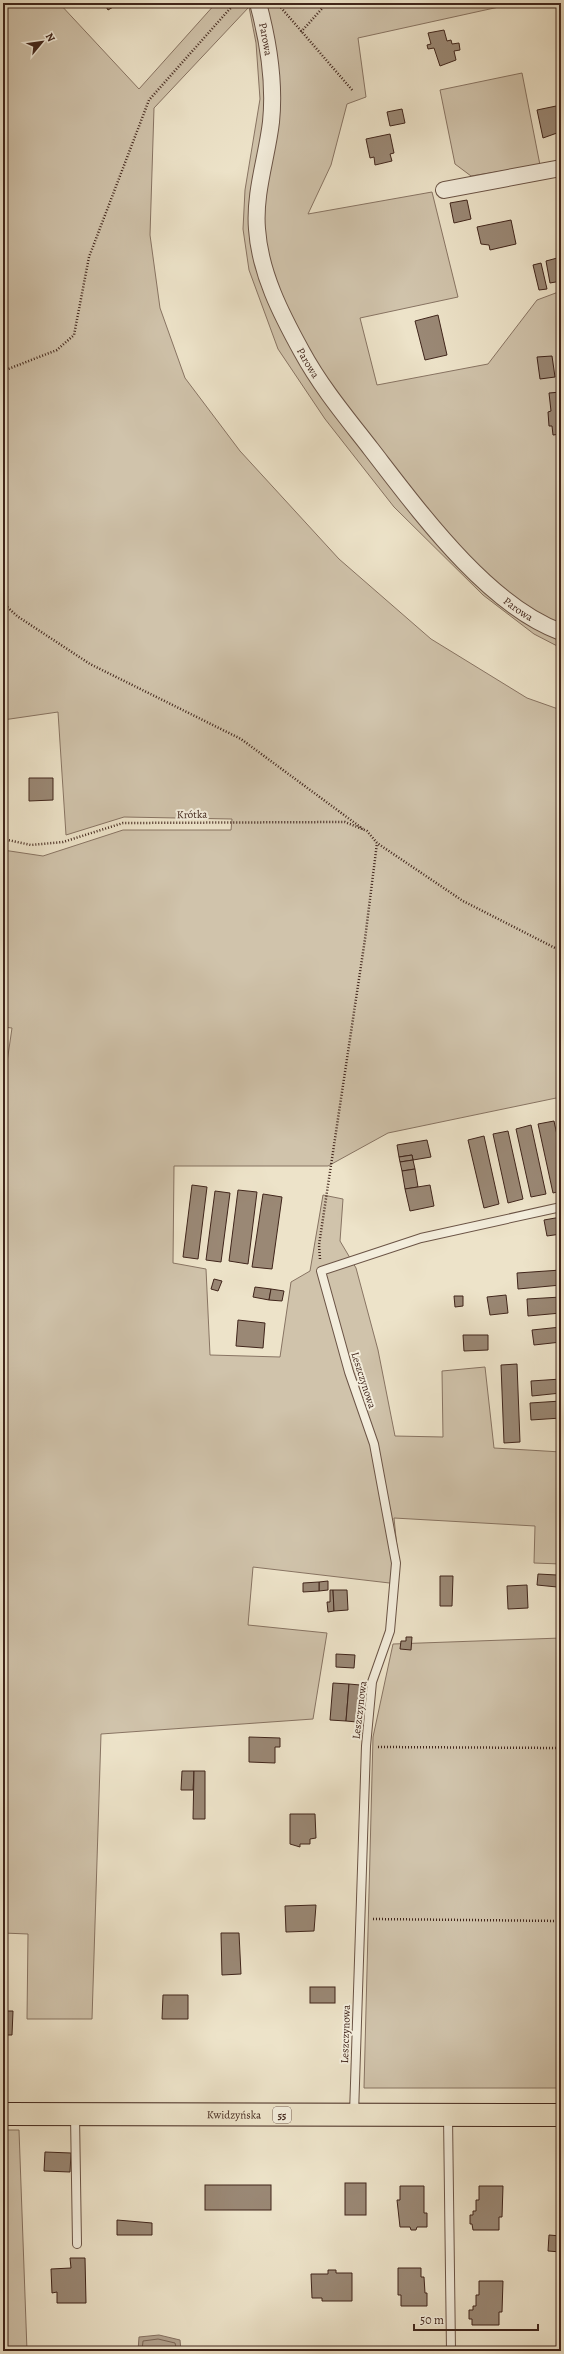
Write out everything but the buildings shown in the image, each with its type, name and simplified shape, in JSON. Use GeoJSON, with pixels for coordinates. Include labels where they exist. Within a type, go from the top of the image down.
{"type":"FeatureCollection","features":[{"type":"Feature","properties":{"kind":"main road","name":"Kwidzyńska"},"geometry":{"type":"LineString","coordinates":[[3,2114],[561,2115]]}},
{"type":"Feature","properties":{"kind":"street","name":"Parowa"},"geometry":{"type":"LineString","coordinates":[[258,3],[272,81],[271,121],[260,182],[257,228],[268,284],[306,359],[335,402],[417,509],[474,570],[508,601],[541,624],[561,632]]}},
{"type":"Feature","properties":{"kind":"street"},"geometry":{"type":"LineString","coordinates":[[444,190],[561,168]]}},
{"type":"Feature","properties":{"kind":"lane"},"geometry":{"type":"LineString","coordinates":[[321,1271],[421,1238],[561,1207]]}},
{"type":"Feature","properties":{"kind":"lane","name":"Leszczynowa"},"geometry":{"type":"LineString","coordinates":[[321,1271],[349,1372],[374,1444],[396,1563],[390,1631],[372,1682],[366,1746],[354,2115]]}},
{"type":"Feature","properties":{"kind":"lane"},"geometry":{"type":"LineString","coordinates":[[75,2115],[78,2244]]}},
{"type":"Feature","properties":{"kind":"lane"},"geometry":{"type":"LineString","coordinates":[[448,2115],[451,2351]]}},
{"type":"Feature","properties":{"kind":"path"},"geometry":{"type":"LineString","coordinates":[[3,371],[57,350],[74,335],[89,257],[149,100],[235,3]]}},
{"type":"Feature","properties":{"kind":"path"},"geometry":{"type":"LineString","coordinates":[[277,3],[353,91]]}},
{"type":"Feature","properties":{"kind":"path"},"geometry":{"type":"LineString","coordinates":[[301,32],[327,3]]}},
{"type":"Feature","properties":{"kind":"path"},"geometry":{"type":"LineString","coordinates":[[3,603],[17,616],[90,664],[241,739],[367,831]]}},
{"type":"Feature","properties":{"kind":"path","name":"Krótka"},"geometry":{"type":"LineString","coordinates":[[3,839],[31,845],[63,842],[123,823],[345,822],[367,831],[377,843],[463,901],[561,951]]}},
{"type":"Feature","properties":{"kind":"path"},"geometry":{"type":"LineString","coordinates":[[321,1271],[319,1245],[365,939],[377,843]]}},
{"type":"Feature","properties":{"kind":"path"},"geometry":{"type":"LineString","coordinates":[[377,1747],[561,1748]]}},
{"type":"Feature","properties":{"kind":"path"},"geometry":{"type":"LineString","coordinates":[[365,1919],[561,1921]]}},
{"type":"Feature","properties":{"kind":"shaded area"},"geometry":{"type":"Polygon","coordinates":[[[3,3],[59,3],[139,89],[216,3],[517,3],[358,38],[366,97],[347,104],[331,165],[308,214],[432,192],[458,297],[360,318],[377,385],[488,364],[537,300],[561,291],[561,648],[534,634],[483,595],[394,507],[325,419],[278,349],[249,270],[243,229],[245,190],[260,99],[256,43],[249,7],[154,108],[150,235],[160,308],[185,378],[240,451],[339,559],[431,639],[527,698],[561,710],[561,1097],[388,1133],[328,1166],[174,1166],[173,1263],[206,1269],[210,1355],[280,1357],[291,1282],[310,1271],[323,1195],[343,1199],[340,1241],[356,1268],[378,1350],[395,1436],[443,1437],[442,1371],[485,1367],[494,1448],[561,1452],[561,1564],[534,1563],[535,1526],[394,1518],[399,1567],[398,1584],[253,1567],[248,1625],[327,1633],[313,1719],[101,1734],[92,2019],[27,2019],[28,1934],[3,1933],[3,1090],[12,1028],[3,1027],[3,850],[43,856],[123,830],[231,830],[232,819],[124,817],[66,835],[58,712],[3,720],[3,3]]]}},
{"type":"Feature","properties":{"kind":"shaded area"},"geometry":{"type":"Polygon","coordinates":[[[522,73],[540,165],[471,176],[455,164],[440,90],[522,73]]]}},
{"type":"Feature","properties":{"kind":"shaded area"},"geometry":{"type":"Polygon","coordinates":[[[561,1638],[561,2088],[364,2088],[373,1737],[393,1644],[561,1638]]]}},
{"type":"Feature","properties":{"kind":"shaded area"},"geometry":{"type":"Polygon","coordinates":[[[3,2130],[19,2130],[27,2351],[3,2351],[3,2130]]]}},
{"type":"Feature","properties":{"kind":"water"},"geometry":{"type":"Polygon","coordinates":[[[159,2335],[180,2340],[181,2351],[138,2351],[139,2337],[159,2335]]]}}]}
